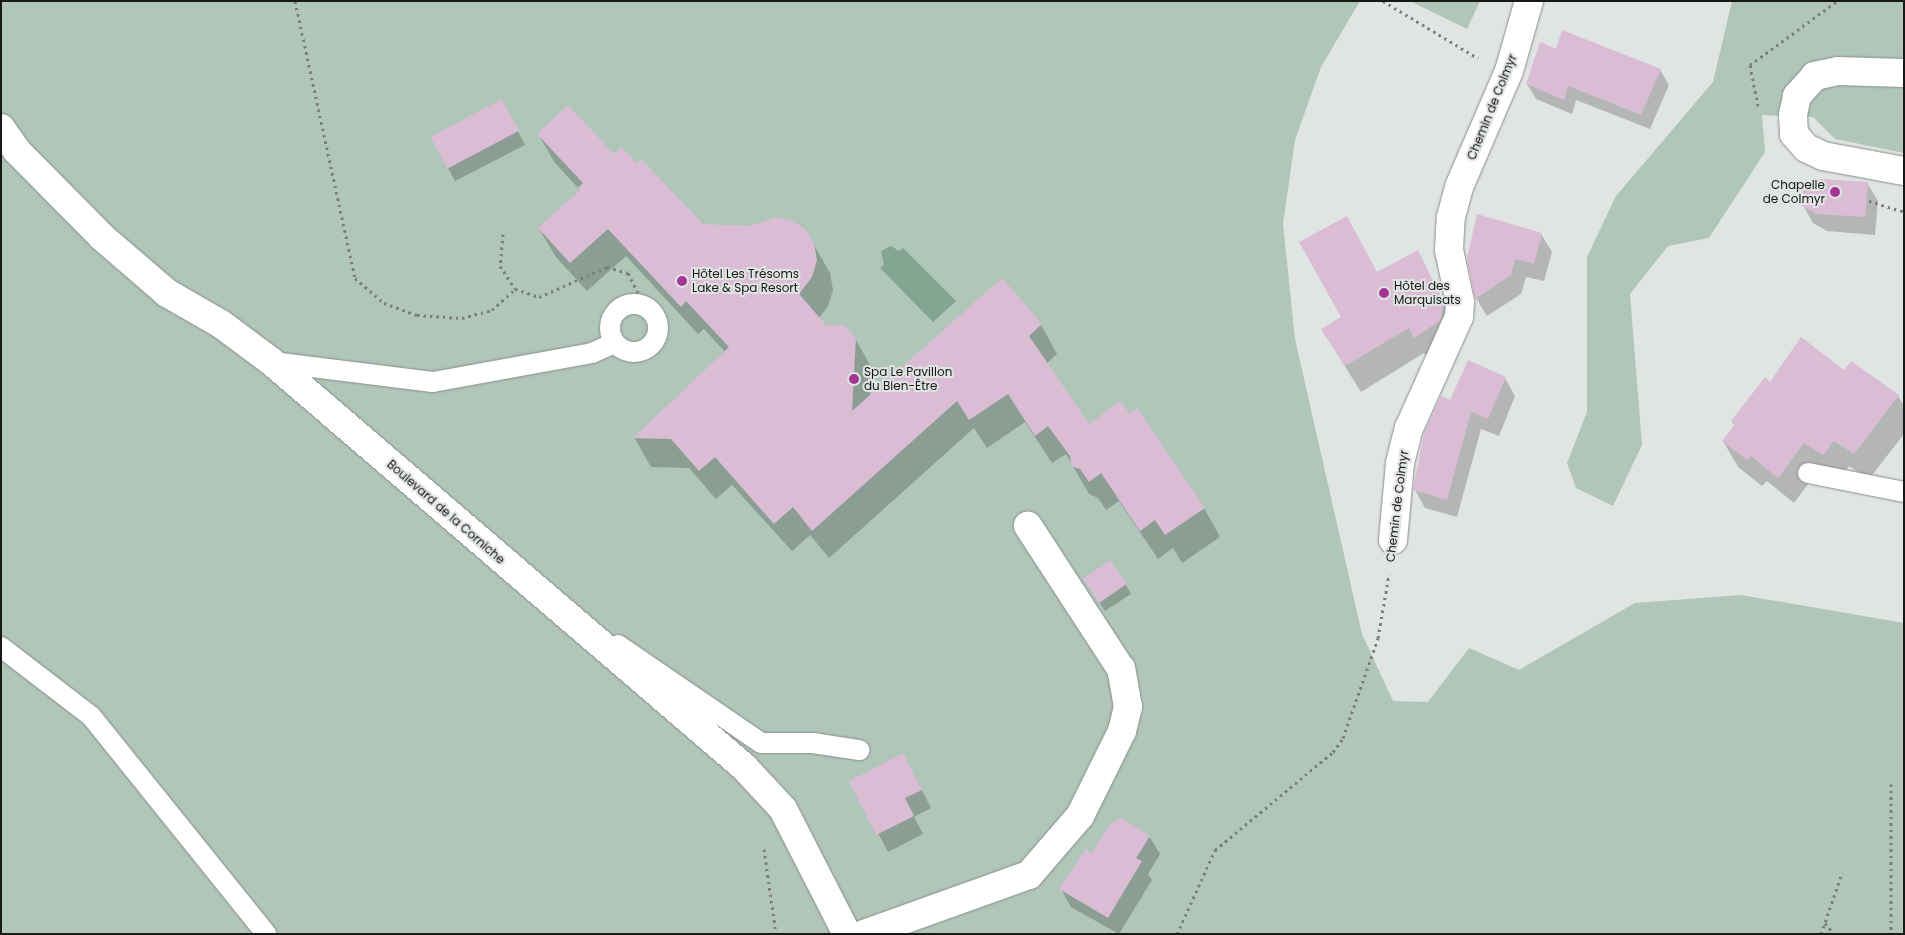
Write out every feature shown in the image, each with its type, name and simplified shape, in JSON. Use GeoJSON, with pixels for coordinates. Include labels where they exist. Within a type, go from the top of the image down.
{"type":"FeatureCollection","features":[{"type":"Feature","properties":{"kind":"street","name":"Chemin de Colmyr"},"geometry":{"type":"LineString","coordinates":[[1393,540],[1400,464],[1408,428],[1459,317],[1460,302],[1449,250],[1451,217],[1459,187],[1509,70],[1529,1]]}},
{"type":"Feature","properties":{"kind":"street"},"geometry":{"type":"LineString","coordinates":[[1904,73],[1838,71],[1815,76],[1797,96],[1792,115],[1794,134],[1806,148],[1823,156],[1904,170]]}},
{"type":"Feature","properties":{"kind":"street","name":"Boulevard de la Corniche"},"geometry":{"type":"LineString","coordinates":[[1,128],[18,151],[102,237],[167,293],[221,324],[272,362],[763,786],[783,809],[846,934]]}},
{"type":"Feature","properties":{"kind":"street"},"geometry":{"type":"LineString","coordinates":[[864,934],[1029,875],[1080,816],[1122,731],[1128,707],[1121,669],[1028,526]]}},
{"type":"Feature","properties":{"kind":"lane"},"geometry":{"type":"LineString","coordinates":[[272,362],[433,382],[592,353],[614,343],[634,352],[644,350],[653,343],[658,322],[654,313],[645,306],[634,303],[615,312],[610,327],[614,343]]}},
{"type":"Feature","properties":{"kind":"lane"},"geometry":{"type":"LineString","coordinates":[[1808,473],[1904,492]]}},
{"type":"Feature","properties":{"kind":"lane"},"geometry":{"type":"LineString","coordinates":[[522,579],[761,742],[813,743],[859,750]]}},
{"type":"Feature","properties":{"kind":"lane"},"geometry":{"type":"LineString","coordinates":[[1,647],[91,716],[266,934]]}},
{"type":"Feature","properties":{"kind":"path"},"geometry":{"type":"LineString","coordinates":[[295,1],[355,278],[384,303],[417,315],[462,318],[492,310],[515,290]]}},
{"type":"Feature","properties":{"kind":"path"},"geometry":{"type":"LineString","coordinates":[[1383,1],[1480,60]]}},
{"type":"Feature","properties":{"kind":"path"},"geometry":{"type":"LineString","coordinates":[[1866,200],[1904,212]]}},
{"type":"Feature","properties":{"kind":"path"},"geometry":{"type":"LineString","coordinates":[[503,234],[500,266],[515,290],[539,297],[607,267],[628,273],[645,306]]}},
{"type":"Feature","properties":{"kind":"path","name":"Chemin de Colmyr"},"geometry":{"type":"LineString","coordinates":[[1177,934],[1215,850],[1333,752],[1343,738],[1378,638],[1387,597],[1393,540]]}},
{"type":"Feature","properties":{"kind":"path"},"geometry":{"type":"LineString","coordinates":[[1891,784],[1892,934]]}},
{"type":"Feature","properties":{"kind":"path"},"geometry":{"type":"LineString","coordinates":[[764,844],[764,863],[776,934]]}},
{"type":"Feature","properties":{"kind":"path"},"geometry":{"type":"LineString","coordinates":[[1821,934],[1842,873]]}},
{"type":"Feature","properties":{"kind":"path"},"geometry":{"type":"LineString","coordinates":[[1825,923],[1834,934]]}},
{"type":"Feature","properties":{"kind":"shaded area"},"geometry":{"type":"Polygon","coordinates":[[[1,1],[1360,1],[1321,67],[1295,140],[1283,224],[1295,339],[1362,634],[1393,701],[1428,702],[1469,648],[1519,670],[1635,603],[1741,595],[1904,623],[1904,934],[1,934],[1,1]]]}},
{"type":"Feature","properties":{"kind":"shaded area"},"geometry":{"type":"Polygon","coordinates":[[[1410,1],[1480,1],[1467,29],[1410,1]]]}},
{"type":"Feature","properties":{"kind":"shaded area"},"geometry":{"type":"Polygon","coordinates":[[[1732,1],[1904,1],[1904,153],[1835,139],[1813,117],[1762,115],[1765,152],[1709,238],[1668,246],[1630,294],[1642,445],[1613,506],[1576,488],[1567,463],[1587,412],[1587,257],[1616,196],[1713,82],[1732,1]]]}},
{"type":"Feature","properties":{"kind":"shaded area"},"geometry":{"type":"Polygon","coordinates":[[[891,246],[899,251],[903,248],[956,301],[933,322],[880,268],[884,265],[881,251],[891,246]]]}},
{"type":"Feature","properties":{"kind":"building"},"geometry":{"type":"Polygon","coordinates":[[[1562,30],[1661,69],[1641,115],[1568,86],[1564,100],[1526,84],[1540,42],[1556,49],[1562,30]]]}},
{"type":"Feature","properties":{"kind":"building"},"geometry":{"type":"Polygon","coordinates":[[[502,99],[519,131],[447,169],[430,137],[502,99]]]}},
{"type":"Feature","properties":{"kind":"building"},"geometry":{"type":"Polygon","coordinates":[[[568,105],[614,154],[621,147],[637,163],[641,159],[703,224],[749,226],[777,217],[793,221],[805,229],[814,243],[817,260],[812,277],[799,294],[826,325],[845,326],[856,338],[852,411],[1002,278],[1042,324],[1029,336],[1089,424],[1120,401],[1130,414],[1137,408],[1205,508],[1165,535],[1155,520],[1140,531],[1101,473],[1089,482],[1080,469],[1071,466],[1070,456],[1048,426],[1035,436],[1008,394],[969,420],[957,401],[812,531],[793,507],[774,524],[715,457],[699,471],[671,439],[633,438],[729,347],[686,301],[681,307],[608,229],[570,263],[538,228],[580,190],[578,188],[583,183],[537,134],[568,105]]]}},
{"type":"Feature","properties":{"kind":"building","name":"Chapelle de Colmyr"},"geometry":{"type":"Polygon","coordinates":[[[1821,179],[1868,182],[1865,217],[1816,214],[1801,205],[1803,184],[1821,179]]]}},
{"type":"Feature","properties":{"kind":"building"},"geometry":{"type":"Polygon","coordinates":[[[1477,214],[1542,233],[1534,264],[1515,259],[1511,275],[1475,299],[1467,258],[1477,214]]]}},
{"type":"Feature","properties":{"kind":"building","name":"Hôtel des Marquisats"},"geometry":{"type":"Polygon","coordinates":[[[1347,216],[1377,272],[1418,250],[1444,303],[1440,321],[1414,338],[1409,328],[1345,366],[1321,329],[1341,317],[1299,242],[1347,216]]]}},
{"type":"Feature","properties":{"kind":"building"},"geometry":{"type":"Polygon","coordinates":[[[1801,337],[1844,370],[1851,361],[1899,395],[1854,454],[1834,441],[1823,455],[1804,443],[1778,478],[1751,456],[1747,460],[1722,441],[1735,424],[1731,421],[1765,377],[1770,382],[1801,337]]]}},
{"type":"Feature","properties":{"kind":"building"},"geometry":{"type":"Polygon","coordinates":[[[1468,360],[1506,377],[1488,419],[1471,412],[1447,500],[1413,490],[1424,433],[1441,396],[1450,400],[1468,360]]]}},
{"type":"Feature","properties":{"kind":"building"},"geometry":{"type":"Polygon","coordinates":[[[1110,560],[1127,584],[1100,603],[1083,579],[1110,560]]]}},
{"type":"Feature","properties":{"kind":"building"},"geometry":{"type":"Polygon","coordinates":[[[903,753],[922,790],[905,798],[914,816],[876,835],[849,781],[903,753]]]}},
{"type":"Feature","properties":{"kind":"building"},"geometry":{"type":"Polygon","coordinates":[[[1121,818],[1150,836],[1136,858],[1142,861],[1108,918],[1059,889],[1086,849],[1092,853],[1110,824],[1121,818]]]}},
{"type":"Feature","properties":{"kind":"place","name":"Chapelle de Colmyr"},"geometry":{"type":"Point","coordinates":[1835,192]}},
{"type":"Feature","properties":{"kind":"place","name":"Hôtel Les Trésoms Lake & Spa Resort"},"geometry":{"type":"Point","coordinates":[682,281]}},
{"type":"Feature","properties":{"kind":"place","name":"Hôtel des Marquisats"},"geometry":{"type":"Point","coordinates":[1384,293]}},
{"type":"Feature","properties":{"kind":"place","name":"Spa Le Pavillon du Bien-Être"},"geometry":{"type":"Point","coordinates":[854,379]}}]}
